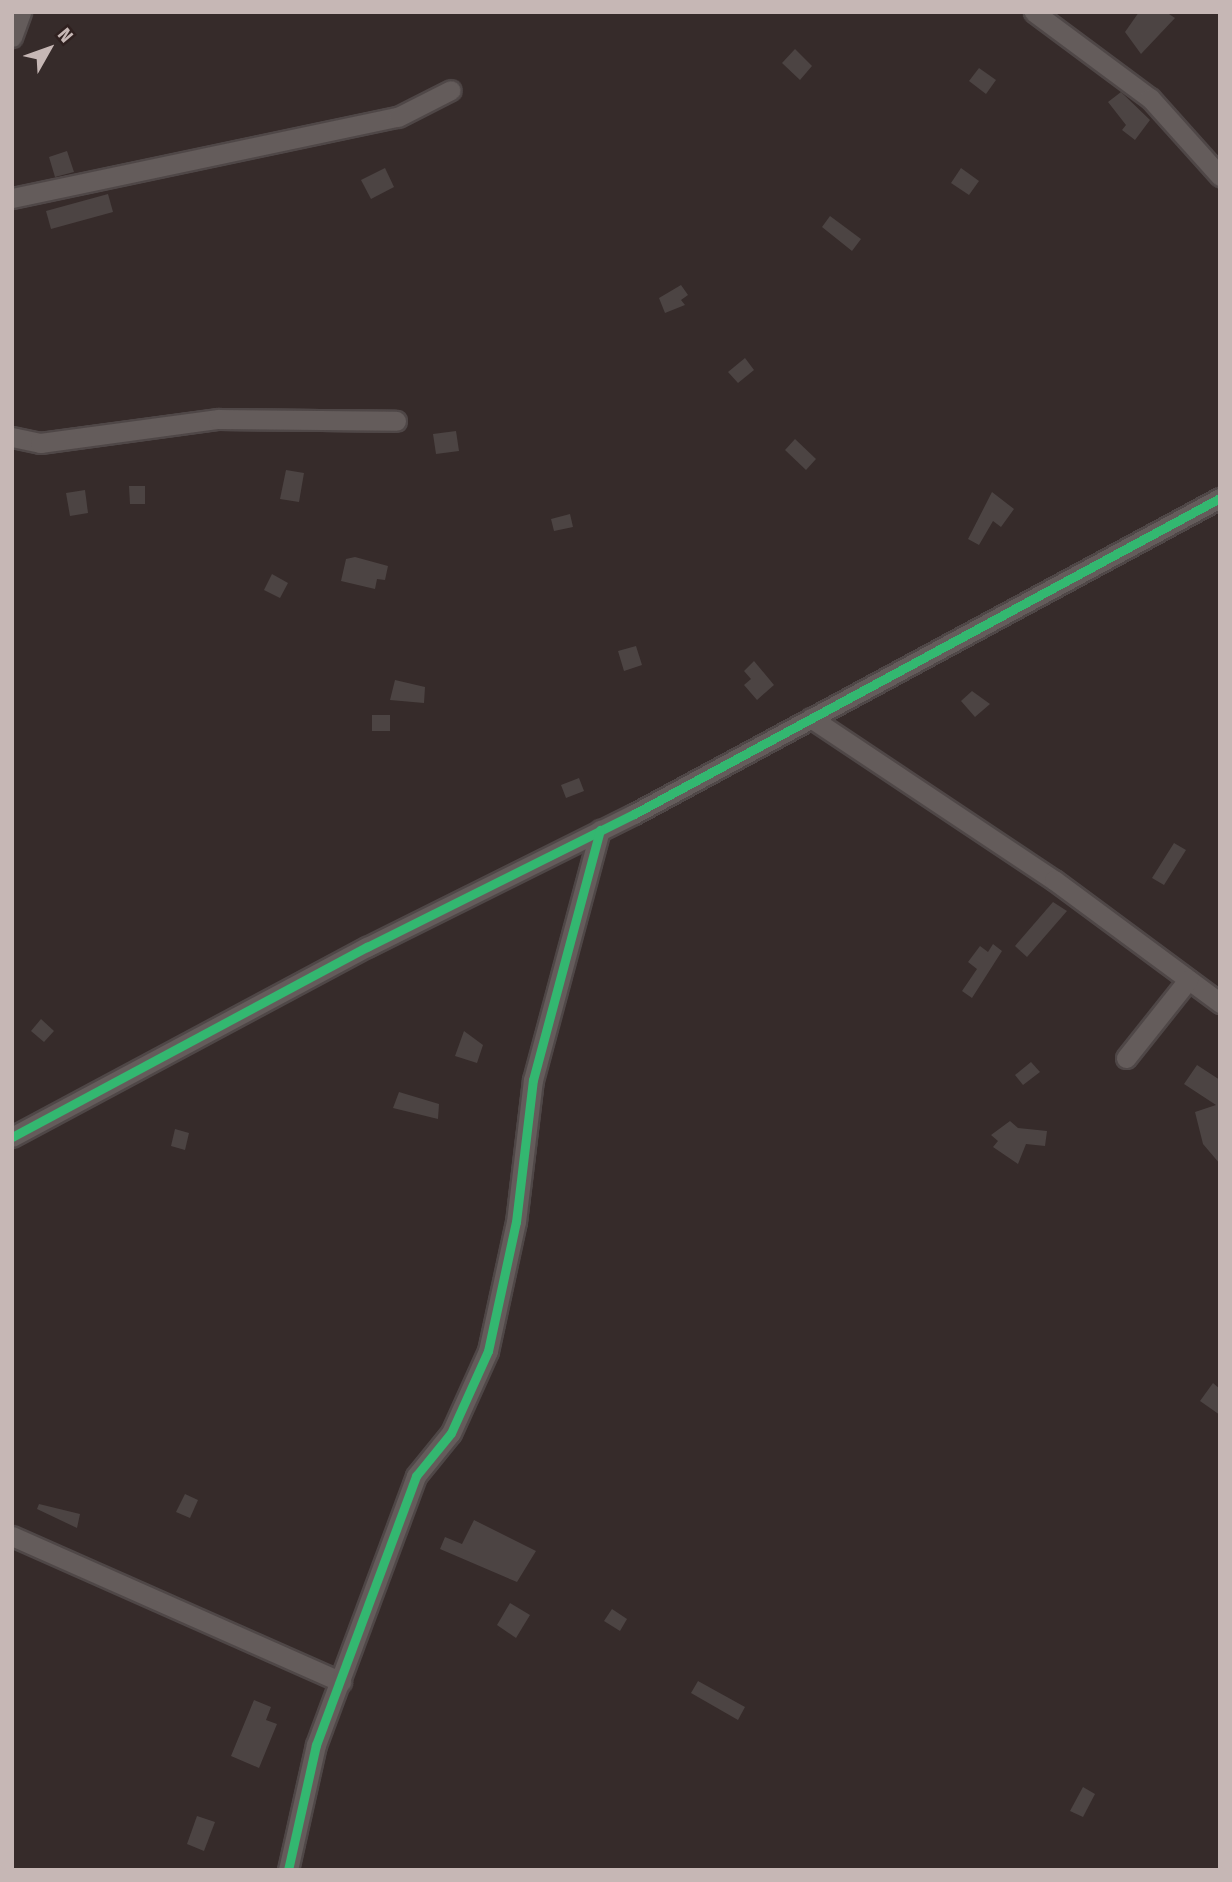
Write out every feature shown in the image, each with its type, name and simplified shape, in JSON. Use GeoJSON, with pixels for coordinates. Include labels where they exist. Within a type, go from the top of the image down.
{"type":"FeatureCollection","features":[{"type":"Feature","properties":{"kind":"street"},"geometry":{"type":"LineString","coordinates":[[12,37],[21,12]]}},
{"type":"Feature","properties":{"kind":"street"},"geometry":{"type":"LineString","coordinates":[[1034,12],[1150,98],[1220,176]]}},
{"type":"Feature","properties":{"kind":"street"},"geometry":{"type":"LineString","coordinates":[[12,198],[398,117],[451,90]]}},
{"type":"Feature","properties":{"kind":"street"},"geometry":{"type":"LineString","coordinates":[[12,437],[40,443],[218,419],[396,421]]}},
{"type":"Feature","properties":{"kind":"street"},"geometry":{"type":"LineString","coordinates":[[12,1137],[367,947],[600,831],[1220,498]]}},
{"type":"Feature","properties":{"kind":"street"},"geometry":{"type":"LineString","coordinates":[[811,718],[1054,880],[1220,1003]]}},
{"type":"Feature","properties":{"kind":"street"},"geometry":{"type":"LineString","coordinates":[[288,1870],[310,1765],[416,1476],[451,1433],[488,1351],[516,1222],[533,1080],[600,831]]}},
{"type":"Feature","properties":{"kind":"street"},"geometry":{"type":"LineString","coordinates":[[1126,1058],[1188,980]]}},
{"type":"Feature","properties":{"kind":"street"},"geometry":{"type":"LineString","coordinates":[[12,1536],[341,1682]]}},
{"type":"Feature","properties":{"kind":"building"},"geometry":{"type":"Polygon","coordinates":[[[1139,12],[1166,12],[1175,18],[1141,54],[1125,32],[1139,12]]]}},
{"type":"Feature","properties":{"kind":"building"},"geometry":{"type":"Polygon","coordinates":[[[795,49],[812,66],[800,80],[782,63],[795,49]]]}},
{"type":"Feature","properties":{"kind":"building"},"geometry":{"type":"Polygon","coordinates":[[[979,68],[996,80],[986,94],[969,81],[979,68]]]}},
{"type":"Feature","properties":{"kind":"building"},"geometry":{"type":"Polygon","coordinates":[[[1121,92],[1150,120],[1135,140],[1122,130],[1126,125],[1108,102],[1121,92]]]}},
{"type":"Feature","properties":{"kind":"building"},"geometry":{"type":"Polygon","coordinates":[[[67,151],[74,172],[55,177],[49,157],[67,151]]]}},
{"type":"Feature","properties":{"kind":"building"},"geometry":{"type":"Polygon","coordinates":[[[385,168],[394,187],[371,199],[361,180],[385,168]]]}},
{"type":"Feature","properties":{"kind":"building"},"geometry":{"type":"Polygon","coordinates":[[[961,168],[979,181],[969,195],[951,183],[961,168]]]}},
{"type":"Feature","properties":{"kind":"building"},"geometry":{"type":"Polygon","coordinates":[[[108,194],[113,212],[51,229],[46,211],[108,194]]]}},
{"type":"Feature","properties":{"kind":"building"},"geometry":{"type":"Polygon","coordinates":[[[830,216],[861,239],[852,251],[822,227],[830,216]]]}},
{"type":"Feature","properties":{"kind":"building"},"geometry":{"type":"Polygon","coordinates":[[[681,285],[688,295],[681,300],[685,305],[665,313],[659,298],[681,285]]]}},
{"type":"Feature","properties":{"kind":"building"},"geometry":{"type":"Polygon","coordinates":[[[745,358],[754,370],[738,383],[728,372],[745,358]]]}},
{"type":"Feature","properties":{"kind":"building"},"geometry":{"type":"Polygon","coordinates":[[[456,431],[459,451],[436,454],[433,434],[456,431]]]}},
{"type":"Feature","properties":{"kind":"building"},"geometry":{"type":"Polygon","coordinates":[[[795,439],[816,459],[806,470],[785,450],[795,439]]]}},
{"type":"Feature","properties":{"kind":"building"},"geometry":{"type":"Polygon","coordinates":[[[286,470],[304,473],[299,502],[280,499],[286,470]]]}},
{"type":"Feature","properties":{"kind":"building"},"geometry":{"type":"Polygon","coordinates":[[[129,486],[145,486],[145,504],[130,504],[129,486]]]}},
{"type":"Feature","properties":{"kind":"building"},"geometry":{"type":"Polygon","coordinates":[[[85,490],[88,513],[70,516],[66,493],[85,490]]]}},
{"type":"Feature","properties":{"kind":"building"},"geometry":{"type":"Polygon","coordinates":[[[992,492],[1014,509],[1001,527],[993,521],[979,545],[968,539],[992,492]]]}},
{"type":"Feature","properties":{"kind":"building"},"geometry":{"type":"Polygon","coordinates":[[[570,514],[573,527],[554,531],[551,519],[570,514]]]}},
{"type":"Feature","properties":{"kind":"building"},"geometry":{"type":"Polygon","coordinates":[[[355,557],[388,566],[385,580],[377,579],[375,589],[341,581],[346,559],[355,557]]]}},
{"type":"Feature","properties":{"kind":"building"},"geometry":{"type":"Polygon","coordinates":[[[272,574],[288,583],[280,598],[264,590],[272,574]]]}},
{"type":"Feature","properties":{"kind":"building"},"geometry":{"type":"Polygon","coordinates":[[[636,646],[642,665],[624,671],[618,651],[636,646]]]}},
{"type":"Feature","properties":{"kind":"building"},"geometry":{"type":"Polygon","coordinates":[[[754,661],[774,685],[757,700],[744,685],[751,679],[744,671],[754,661]]]}},
{"type":"Feature","properties":{"kind":"building"},"geometry":{"type":"Polygon","coordinates":[[[395,680],[425,687],[424,703],[390,700],[395,680]]]}},
{"type":"Feature","properties":{"kind":"building"},"geometry":{"type":"Polygon","coordinates":[[[972,691],[990,704],[975,717],[961,701],[972,691]]]}},
{"type":"Feature","properties":{"kind":"building"},"geometry":{"type":"Polygon","coordinates":[[[372,715],[390,715],[390,731],[372,731],[372,715]]]}},
{"type":"Feature","properties":{"kind":"building"},"geometry":{"type":"Polygon","coordinates":[[[579,778],[584,791],[566,798],[561,785],[579,778]]]}},
{"type":"Feature","properties":{"kind":"building"},"geometry":{"type":"Polygon","coordinates":[[[1174,843],[1186,850],[1164,885],[1152,878],[1174,843]]]}},
{"type":"Feature","properties":{"kind":"building"},"geometry":{"type":"Polygon","coordinates":[[[1053,902],[1067,911],[1027,957],[1015,946],[1053,902]]]}},
{"type":"Feature","properties":{"kind":"building"},"geometry":{"type":"Polygon","coordinates":[[[993,944],[1002,951],[972,998],[962,991],[977,969],[968,962],[980,946],[988,952],[993,944]]]}},
{"type":"Feature","properties":{"kind":"building"},"geometry":{"type":"Polygon","coordinates":[[[41,1019],[54,1031],[44,1042],[31,1031],[41,1019]]]}},
{"type":"Feature","properties":{"kind":"building"},"geometry":{"type":"Polygon","coordinates":[[[464,1031],[483,1045],[477,1063],[455,1056],[464,1031]]]}},
{"type":"Feature","properties":{"kind":"building"},"geometry":{"type":"Polygon","coordinates":[[[1031,1062],[1040,1072],[1023,1085],[1015,1075],[1031,1062]]]}},
{"type":"Feature","properties":{"kind":"building"},"geometry":{"type":"Polygon","coordinates":[[[1197,1065],[1220,1080],[1220,1164],[1203,1144],[1195,1112],[1216,1105],[1184,1084],[1197,1065]]]}},
{"type":"Feature","properties":{"kind":"building"},"geometry":{"type":"Polygon","coordinates":[[[399,1092],[439,1104],[438,1119],[393,1108],[399,1092]]]}},
{"type":"Feature","properties":{"kind":"building"},"geometry":{"type":"Polygon","coordinates":[[[1010,1121],[1018,1128],[1047,1131],[1045,1146],[1026,1144],[1018,1164],[993,1147],[998,1141],[991,1135],[1010,1121]]]}},
{"type":"Feature","properties":{"kind":"building"},"geometry":{"type":"Polygon","coordinates":[[[175,1129],[189,1133],[185,1150],[171,1146],[175,1129]]]}},
{"type":"Feature","properties":{"kind":"building"},"geometry":{"type":"Polygon","coordinates":[[[1213,1383],[1220,1389],[1220,1415],[1200,1401],[1213,1383]]]}},
{"type":"Feature","properties":{"kind":"building"},"geometry":{"type":"Polygon","coordinates":[[[185,1494],[198,1500],[190,1518],[176,1512],[185,1494]]]}},
{"type":"Feature","properties":{"kind":"building"},"geometry":{"type":"Polygon","coordinates":[[[39,1504],[80,1514],[77,1528],[37,1509],[39,1504]]]}},
{"type":"Feature","properties":{"kind":"building"},"geometry":{"type":"Polygon","coordinates":[[[474,1520],[536,1551],[517,1582],[440,1549],[445,1537],[462,1544],[474,1520]]]}},
{"type":"Feature","properties":{"kind":"building"},"geometry":{"type":"Polygon","coordinates":[[[510,1603],[530,1615],[516,1638],[497,1625],[510,1603]]]}},
{"type":"Feature","properties":{"kind":"building"},"geometry":{"type":"Polygon","coordinates":[[[612,1609],[627,1619],[620,1631],[604,1621],[612,1609]]]}},
{"type":"Feature","properties":{"kind":"building"},"geometry":{"type":"Polygon","coordinates":[[[698,1681],[745,1707],[738,1720],[691,1693],[698,1681]]]}},
{"type":"Feature","properties":{"kind":"building"},"geometry":{"type":"Polygon","coordinates":[[[254,1700],[271,1707],[266,1720],[277,1724],[259,1768],[231,1756],[254,1700]]]}},
{"type":"Feature","properties":{"kind":"building"},"geometry":{"type":"Polygon","coordinates":[[[1083,1787],[1095,1794],[1083,1817],[1070,1811],[1083,1787]]]}},
{"type":"Feature","properties":{"kind":"building"},"geometry":{"type":"Polygon","coordinates":[[[197,1816],[215,1822],[204,1851],[187,1844],[197,1816]]]}},
{"type":"Feature","properties":{"kind":"cycle path"},"geometry":{"type":"LineString","coordinates":[[12,1137],[367,947],[634,814],[1220,498]]}},
{"type":"Feature","properties":{"kind":"cycle path"},"geometry":{"type":"LineString","coordinates":[[288,1870],[316,1745],[416,1476],[451,1433],[488,1351],[516,1222],[533,1080],[600,830]]}}]}
